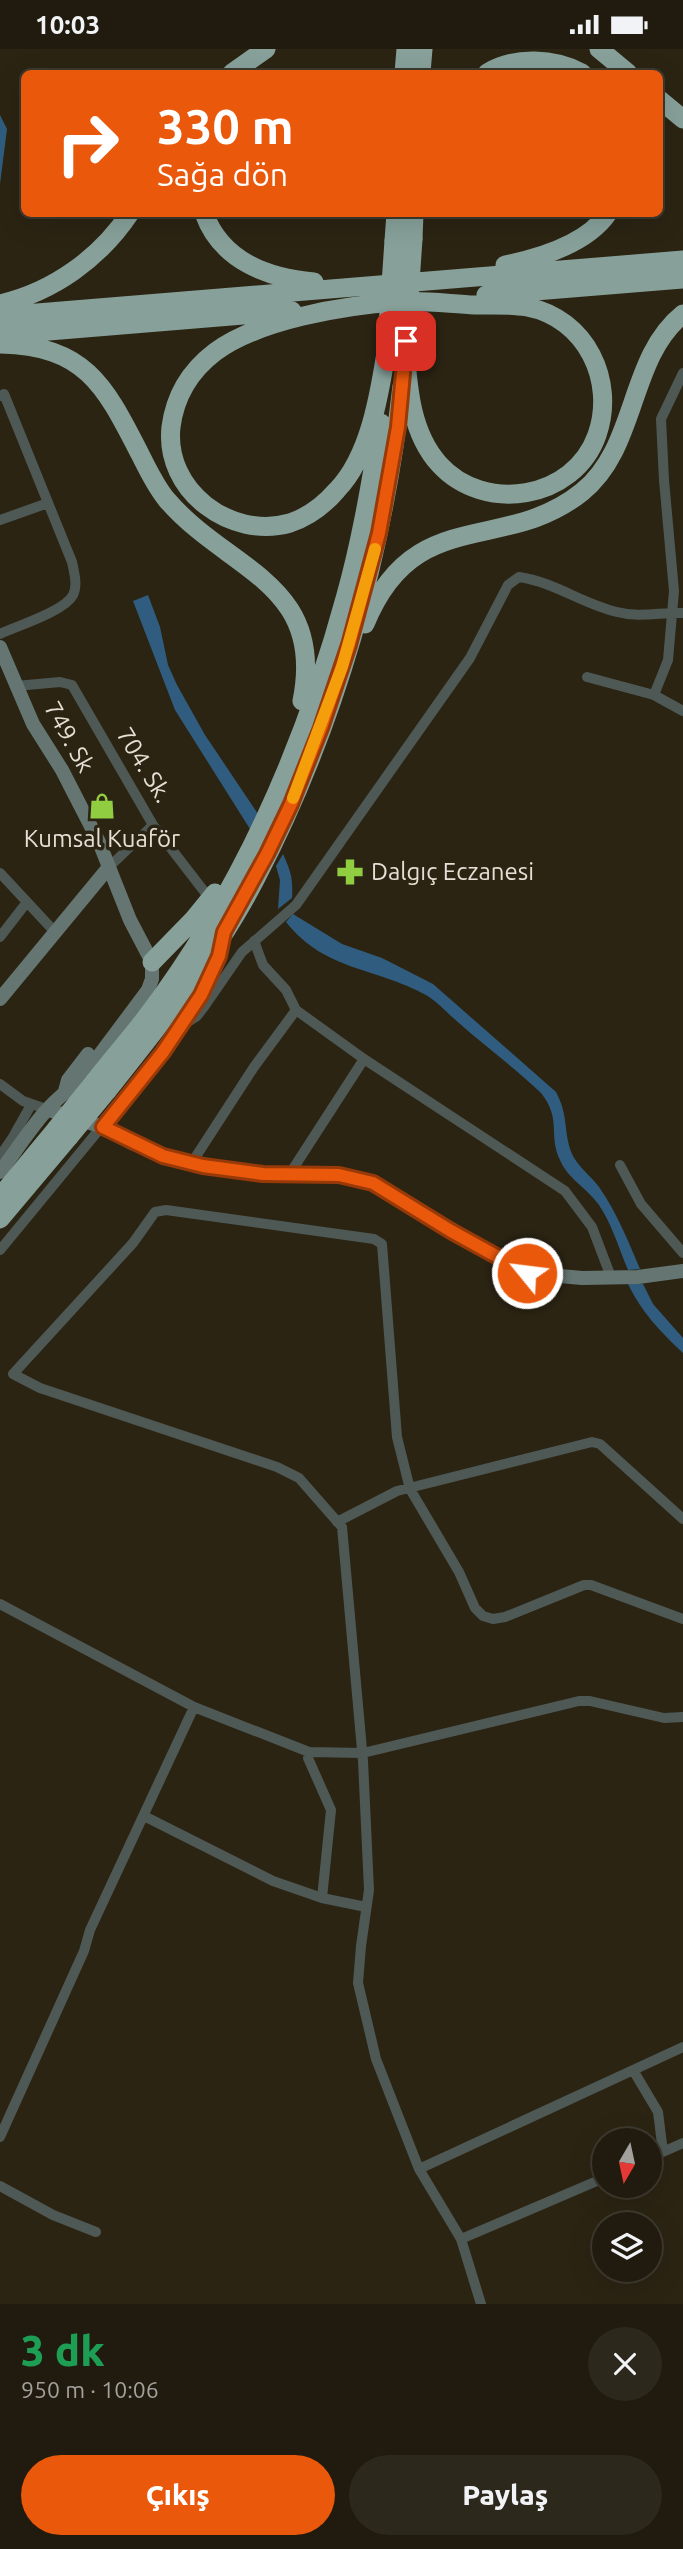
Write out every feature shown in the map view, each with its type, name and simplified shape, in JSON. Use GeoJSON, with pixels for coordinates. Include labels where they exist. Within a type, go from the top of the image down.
{"type":"FeatureCollection","features":[{"type":"Feature","properties":{"kind":"highway"},"geometry":{"type":"LineString","coordinates":[[236,70],[266,49]]}},
{"type":"Feature","properties":{"kind":"highway"},"geometry":{"type":"LineString","coordinates":[[404,70],[406,49]]}},
{"type":"Feature","properties":{"kind":"highway"},"geometry":{"type":"LineString","coordinates":[[421,70],[423,49]]}},
{"type":"Feature","properties":{"kind":"highway"},"geometry":{"type":"LineString","coordinates":[[598,49],[624,70]]}},
{"type":"Feature","properties":{"kind":"highway"},"geometry":{"type":"LineString","coordinates":[[495,70],[519,61],[546,61],[573,70]]}},
{"type":"Feature","properties":{"kind":"highway"},"geometry":{"type":"LineString","coordinates":[[663,102],[683,119]]}},
{"type":"Feature","properties":{"kind":"highway"},"geometry":{"type":"LineString","coordinates":[[0,304],[47,288],[81,267],[107,243],[127,217]]}},
{"type":"Feature","properties":{"kind":"highway"},"geometry":{"type":"LineString","coordinates":[[206,217],[224,247],[245,264],[268,274],[296,280],[406,288],[527,307],[552,316],[572,329],[588,348],[600,369],[603,396],[601,422],[593,445],[577,467],[557,483],[535,492],[511,495],[481,491],[457,479],[438,463],[424,440],[415,418],[396,346]]}},
{"type":"Feature","properties":{"kind":"highway"},"geometry":{"type":"LineString","coordinates":[[396,346],[355,464],[340,488],[317,509],[292,523],[264,527],[237,523],[211,511],[194,495],[180,476],[172,455],[174,408],[182,388],[196,369],[215,352],[240,337],[280,323],[552,251],[580,238],[606,217]]}},
{"type":"Feature","properties":{"kind":"highway"},"geometry":{"type":"LineString","coordinates":[[101,1086],[207,926],[242,863],[307,719],[362,529],[396,346],[408,228]]}},
{"type":"Feature","properties":{"kind":"highway"},"geometry":{"type":"LineString","coordinates":[[0,335],[406,288],[683,260]]}},
{"type":"Feature","properties":{"kind":"highway"},"geometry":{"type":"LineString","coordinates":[[0,316],[406,288],[683,279]]}},
{"type":"Feature","properties":{"kind":"highway"},"geometry":{"type":"LineString","coordinates":[[0,1219],[63,1132],[101,1086],[150,1037],[224,932],[291,804],[370,611],[395,573],[403,563],[425,549],[456,537],[541,515],[559,508],[584,491],[602,471],[616,447],[646,369],[674,321],[683,314]]}},
{"type":"Feature","properties":{"kind":"highway"},"geometry":{"type":"LineString","coordinates":[[0,344],[42,349],[66,357],[85,370],[102,386],[166,498],[187,520],[260,575],[282,598],[297,621],[306,645],[307,676],[282,778]]}},
{"type":"Feature","properties":{"kind":"highway"},"geometry":{"type":"LineString","coordinates":[[321,728],[346,654],[379,533],[398,427],[396,346]]}},
{"type":"Feature","properties":{"kind":"highway"},"geometry":{"type":"LineString","coordinates":[[152,968],[231,871],[242,863]]}},
{"type":"Feature","properties":{"kind":"highway"},"geometry":{"type":"LineString","coordinates":[[0,1197],[63,1132]]}},
{"type":"Feature","properties":{"kind":"street"},"geometry":{"type":"LineString","coordinates":[[654,695],[668,660],[677,613],[664,480],[662,419],[683,373]]}},
{"type":"Feature","properties":{"kind":"street"},"geometry":{"type":"LineString","coordinates":[[0,634],[61,607],[73,595],[76,579],[72,562],[2,395]]}},
{"type":"Feature","properties":{"kind":"street"},"geometry":{"type":"LineString","coordinates":[[0,520],[48,503]]}},
{"type":"Feature","properties":{"kind":"street"},"geometry":{"type":"LineString","coordinates":[[180,1027],[197,1016],[242,952],[296,905],[470,658],[508,585],[519,577],[534,579],[615,612],[636,616],[677,613]]}},
{"type":"Feature","properties":{"kind":"street","name":"749. Sk"},"geometry":{"type":"LineString","coordinates":[[0,647],[33,724],[62,769],[99,842],[152,968]]}},
{"type":"Feature","properties":{"kind":"street"},"geometry":{"type":"LineString","coordinates":[[587,677],[654,695],[683,711]]}},
{"type":"Feature","properties":{"kind":"street","name":"704. Sk."},"geometry":{"type":"LineString","coordinates":[[0,999],[109,867],[153,825],[72,685],[60,682],[16,686]]}},
{"type":"Feature","properties":{"kind":"street"},"geometry":{"type":"LineString","coordinates":[[153,825],[210,899]]}},
{"type":"Feature","properties":{"kind":"street"},"geometry":{"type":"LineString","coordinates":[[0,873],[54,931]]}},
{"type":"Feature","properties":{"kind":"street"},"geometry":{"type":"LineString","coordinates":[[0,937],[27,902]]}},
{"type":"Feature","properties":{"kind":"street"},"geometry":{"type":"LineString","coordinates":[[0,1250],[144,1077],[180,1027],[215,967],[224,932]]}},
{"type":"Feature","properties":{"kind":"street"},"geometry":{"type":"LineString","coordinates":[[254,940],[263,965],[286,990],[296,1010],[364,1059],[565,1191],[592,1227],[611,1277]]}},
{"type":"Feature","properties":{"kind":"street"},"geometry":{"type":"LineString","coordinates":[[0,1172],[65,1091],[68,1080],[134,996],[152,968]]}},
{"type":"Feature","properties":{"kind":"street"},"geometry":{"type":"LineString","coordinates":[[191,1164],[254,1067],[296,1010]]}},
{"type":"Feature","properties":{"kind":"street"},"geometry":{"type":"LineString","coordinates":[[289,1175],[364,1059]]}},
{"type":"Feature","properties":{"kind":"street"},"geometry":{"type":"LineString","coordinates":[[0,1084],[31,1105],[103,1127],[163,1156],[191,1164],[245,1173],[339,1175],[373,1183],[527,1273],[546,1276],[656,1277],[683,1280]]}},
{"type":"Feature","properties":{"kind":"street"},"geometry":{"type":"LineString","coordinates":[[0,1156],[31,1105]]}},
{"type":"Feature","properties":{"kind":"street"},"geometry":{"type":"LineString","coordinates":[[620,1165],[641,1204],[683,1253]]}},
{"type":"Feature","properties":{"kind":"street"},"geometry":{"type":"LineString","coordinates":[[481,2304],[460,2239],[419,2169],[376,2060],[358,1983],[369,1890],[363,1753],[342,1527],[299,1478],[277,1467],[40,1388],[13,1374],[133,1243],[155,1212],[166,1210],[374,1239],[382,1244],[397,1437],[410,1489],[459,1571],[475,1608],[483,1616],[494,1619],[505,1617],[584,1585],[600,1588],[683,1619]]}},
{"type":"Feature","properties":{"kind":"street"},"geometry":{"type":"LineString","coordinates":[[656,1277],[683,1271]]}},
{"type":"Feature","properties":{"kind":"street"},"geometry":{"type":"LineString","coordinates":[[337,1522],[397,1492],[592,1443],[600,1444],[683,1519]]}},
{"type":"Feature","properties":{"kind":"street"},"geometry":{"type":"LineString","coordinates":[[0,1604],[194,1707],[309,1752],[363,1753],[579,1701],[590,1701],[664,1718],[683,1717]]}},
{"type":"Feature","properties":{"kind":"street"},"geometry":{"type":"LineString","coordinates":[[1,2130],[194,1707]]}},
{"type":"Feature","properties":{"kind":"street"},"geometry":{"type":"LineString","coordinates":[[309,1752],[308,1758],[331,1810],[322,1898]]}},
{"type":"Feature","properties":{"kind":"street"},"geometry":{"type":"LineString","coordinates":[[144,1817],[272,1881],[322,1898],[366,1907]]}},
{"type":"Feature","properties":{"kind":"street"},"geometry":{"type":"LineString","coordinates":[[419,2169],[683,2047]]}},
{"type":"Feature","properties":{"kind":"street"},"geometry":{"type":"LineString","coordinates":[[633,2070],[658,2112],[663,2152],[683,2143]]}},
{"type":"Feature","properties":{"kind":"street"},"geometry":{"type":"LineString","coordinates":[[460,2239],[592,2183]]}},
{"type":"Feature","properties":{"kind":"street"},"geometry":{"type":"LineString","coordinates":[[0,2186],[53,2215],[96,2232]]}},
{"type":"Feature","properties":{"kind":"water"},"geometry":{"type":"Polygon","coordinates":[[[0,115],[7,129],[0,184],[0,115]]]}},
{"type":"Feature","properties":{"kind":"water"},"geometry":{"type":"Polygon","coordinates":[[[148,595],[160,627],[168,665],[177,685],[205,735],[258,814],[250,829],[175,710],[133,601],[148,595]]]}},
{"type":"Feature","properties":{"kind":"water"},"geometry":{"type":"Polygon","coordinates":[[[283,854],[291,875],[292,898],[278,909],[280,880],[276,866],[283,854]]]}},
{"type":"Feature","properties":{"kind":"water"},"geometry":{"type":"Polygon","coordinates":[[[293,914],[342,944],[382,958],[433,984],[556,1092],[563,1109],[572,1154],[605,1197],[622,1227],[640,1269],[628,1270],[604,1212],[563,1167],[555,1143],[551,1111],[541,1093],[426,995],[317,950],[286,922],[293,914]]]}},
{"type":"Feature","properties":{"kind":"water"},"geometry":{"type":"Polygon","coordinates":[[[628,1284],[643,1284],[653,1304],[683,1338],[683,1353],[652,1321],[628,1284]]]}},
{"type":"Feature","properties":{"kind":"slow traffic"},"geometry":{"type":"LineString","coordinates":[[293,798],[342,667],[375,549]]}},
{"type":"Feature","properties":{"kind":"place","name":"Kumsal Kuaför"},"geometry":{"type":"Point","coordinates":[102,806]}},
{"type":"Feature","properties":{"kind":"place","name":"Dalgıç Eczanesi"},"geometry":{"type":"Point","coordinates":[350,872]}},
{"type":"Feature","properties":{"kind":"route"},"geometry":{"type":"LineString","coordinates":[[406,341],[398,427],[379,533],[362,602],[321,728],[291,804],[256,879],[224,932],[215,967],[201,995],[163,1052],[103,1127],[163,1156],[222,1170],[263,1174],[339,1175],[363,1179],[388,1190],[451,1231],[527,1273]]}}]}
